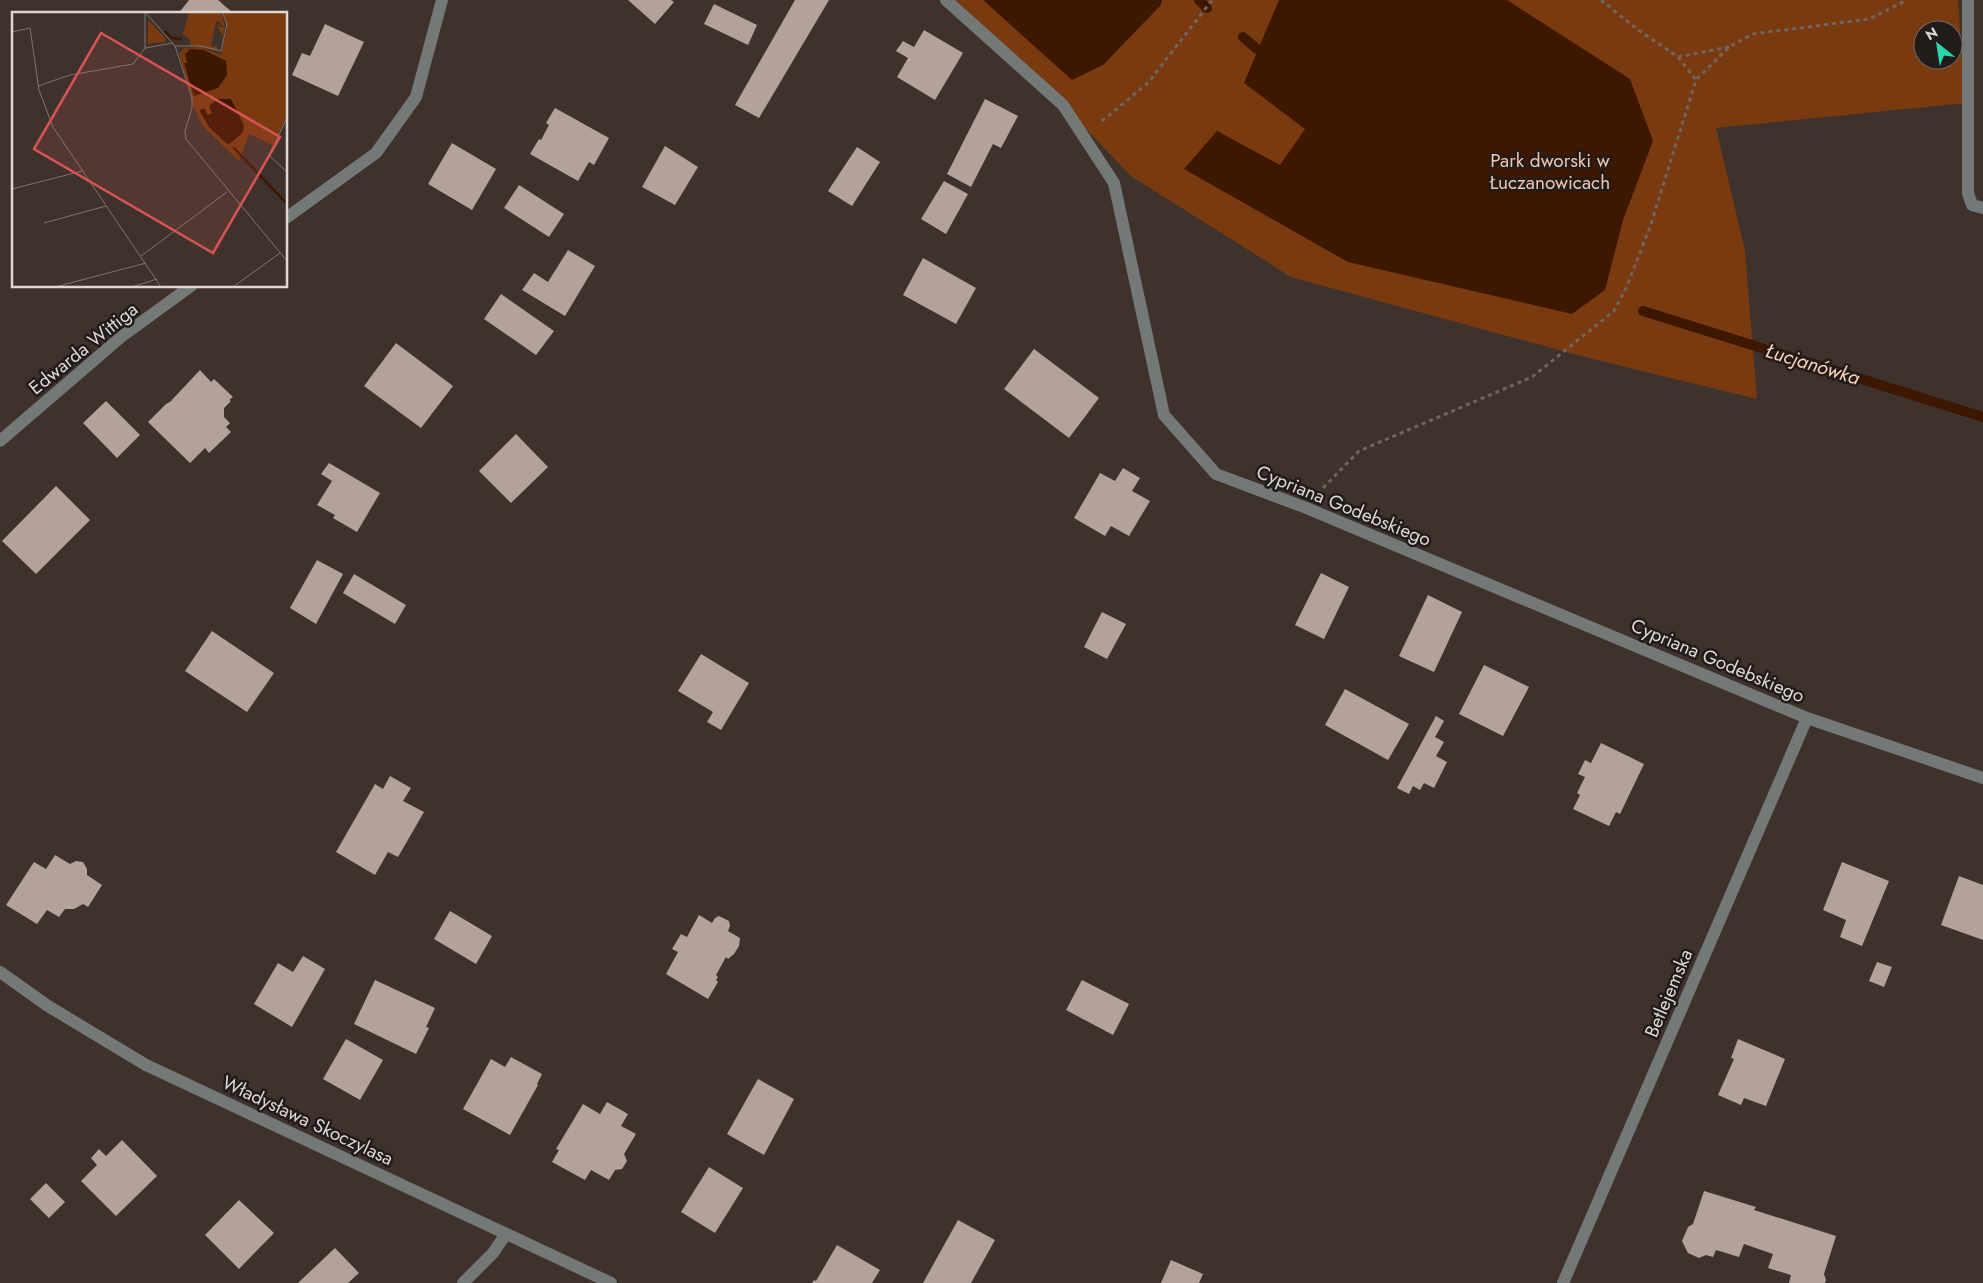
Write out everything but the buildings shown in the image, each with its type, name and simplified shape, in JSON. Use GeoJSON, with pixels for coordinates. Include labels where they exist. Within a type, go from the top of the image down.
{"type":"FeatureCollection","features":[{"type":"Feature","properties":{"kind":"street"},"geometry":{"type":"LineString","coordinates":[[288,217],[376,153],[416,97],[442,0]]}},
{"type":"Feature","properties":{"kind":"street","name":"Cypriana Godebskiego"},"geometry":{"type":"LineString","coordinates":[[946,0],[1063,105],[1114,184],[1164,415],[1216,474],[1304,507],[1807,718],[1983,778]]}},
{"type":"Feature","properties":{"kind":"street"},"geometry":{"type":"LineString","coordinates":[[1968,0],[1968,193],[1972,205],[1983,208]]}},
{"type":"Feature","properties":{"kind":"street","name":"Edwarda Wittiga"},"geometry":{"type":"LineString","coordinates":[[0,441],[121,337],[188,288]]}},
{"type":"Feature","properties":{"kind":"street","name":"Betlejemska"},"geometry":{"type":"LineString","coordinates":[[1563,1283],[1807,718]]}},
{"type":"Feature","properties":{"kind":"street","name":"Władysława Skoczylasa"},"geometry":{"type":"LineString","coordinates":[[0,972],[48,1006],[146,1065],[611,1283]]}},
{"type":"Feature","properties":{"kind":"street"},"geometry":{"type":"LineString","coordinates":[[463,1283],[493,1253],[506,1234]]}},
{"type":"Feature","properties":{"kind":"path"},"geometry":{"type":"LineString","coordinates":[[1083,137],[1148,83],[1212,0]]}},
{"type":"Feature","properties":{"kind":"path"},"geometry":{"type":"LineString","coordinates":[[1601,0],[1637,29],[1678,57],[1696,80]]}},
{"type":"Feature","properties":{"kind":"path"},"geometry":{"type":"LineString","coordinates":[[1304,507],[1360,451],[1532,377],[1614,311],[1627,286],[1651,224],[1696,80],[1729,47],[1753,34],[1869,20],[1907,0]]}},
{"type":"Feature","properties":{"kind":"path"},"geometry":{"type":"LineString","coordinates":[[1678,57],[1729,47]]}},
{"type":"Feature","properties":{"kind":"green space","name":"Park dworski w Łuczanowicach"},"geometry":{"type":"Polygon","coordinates":[[[947,0],[1958,0],[1959,20],[1913,20],[1913,70],[1963,70],[1965,103],[1716,128],[1745,251],[1757,399],[1585,357],[1291,277],[1131,176],[1063,105],[947,0]]]}},
{"type":"Feature","properties":{"kind":"shaded area"},"geometry":{"type":"Polygon","coordinates":[[[983,0],[1162,0],[1161,5],[1103,65],[1072,80],[983,0]]]}},
{"type":"Feature","properties":{"kind":"shaded area"},"geometry":{"type":"Polygon","coordinates":[[[1279,0],[1507,0],[1630,79],[1653,141],[1623,220],[1605,290],[1572,314],[1348,262],[1184,169],[1217,131],[1280,165],[1305,129],[1244,83],[1279,0]]]}},
{"type":"Feature","properties":{"kind":"waterway","name":"Łucjanówka"},"geometry":{"type":"LineString","coordinates":[[1199,0],[1207,8]]}},
{"type":"Feature","properties":{"kind":"waterway","name":"Łucjanówka"},"geometry":{"type":"LineString","coordinates":[[1243,37],[1257,49]]}},
{"type":"Feature","properties":{"kind":"waterway","name":"Łucjanówka"},"geometry":{"type":"LineString","coordinates":[[1643,311],[1983,417]]}}]}
